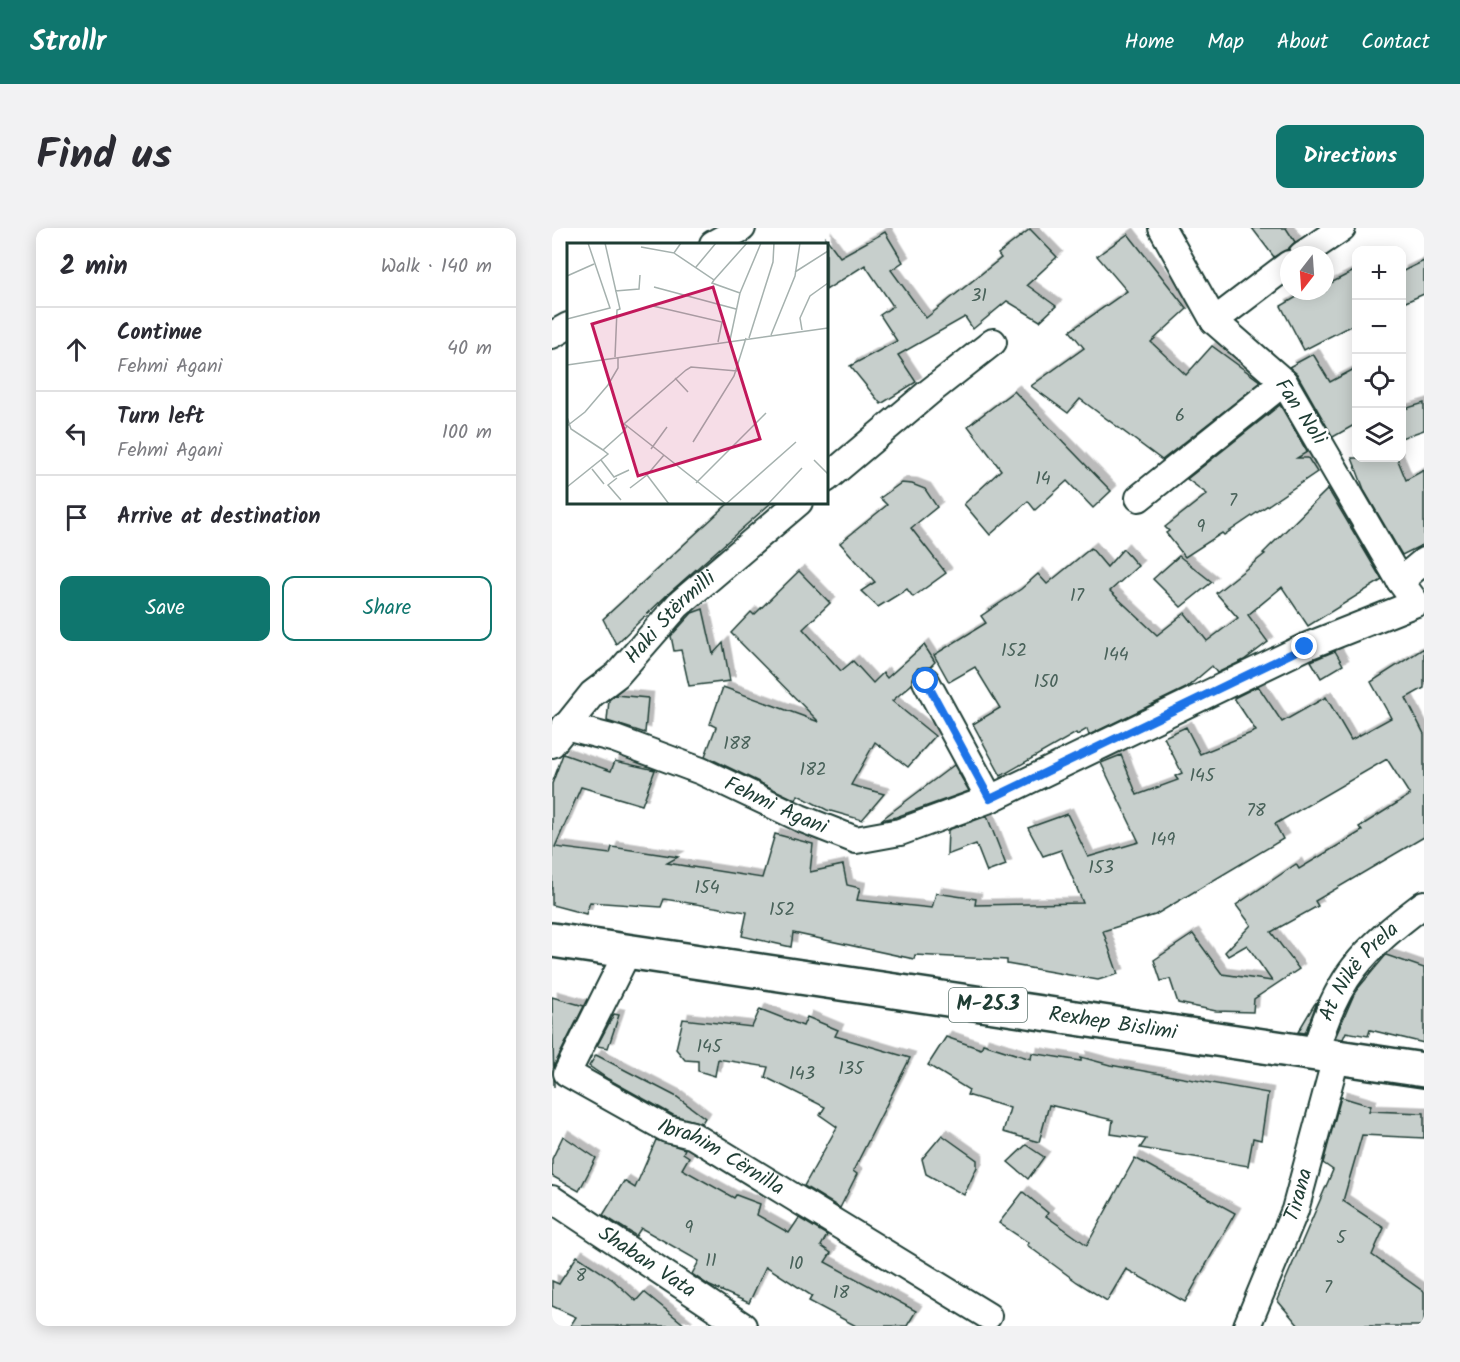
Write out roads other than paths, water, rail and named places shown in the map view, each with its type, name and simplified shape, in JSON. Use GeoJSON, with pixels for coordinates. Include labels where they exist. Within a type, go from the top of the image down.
{"type":"FeatureCollection","features":[{"type":"Feature","properties":{"kind":"main road","name":"Rexhep Bislimi"},"geometry":{"type":"LineString","coordinates":[[552,940],[1424,1070]]}},
{"type":"Feature","properties":{"kind":"street"},"geometry":{"type":"LineString","coordinates":[[715,243],[742,228]]}},
{"type":"Feature","properties":{"kind":"street","name":"Fan Noli"},"geometry":{"type":"LineString","coordinates":[[1162,228],[1214,321],[1284,382],[1400,581]]}},
{"type":"Feature","properties":{"kind":"street"},"geometry":{"type":"LineString","coordinates":[[1315,246],[1342,228]]}},
{"type":"Feature","properties":{"kind":"street"},"geometry":{"type":"LineString","coordinates":[[1214,321],[1280,271]]}},
{"type":"Feature","properties":{"kind":"street"},"geometry":{"type":"LineString","coordinates":[[552,335],[567,327]]}},
{"type":"Feature","properties":{"kind":"street"},"geometry":{"type":"LineString","coordinates":[[828,477],[993,342]]}},
{"type":"Feature","properties":{"kind":"street"},"geometry":{"type":"LineString","coordinates":[[1139,498],[1284,382]]}},
{"type":"Feature","properties":{"kind":"street","name":"Haki Stërmilli"},"geometry":{"type":"LineString","coordinates":[[558,735],[592,694],[617,675],[678,605],[797,504]]}},
{"type":"Feature","properties":{"kind":"street"},"geometry":{"type":"LineString","coordinates":[[1400,581],[1424,561]]}},
{"type":"Feature","properties":{"kind":"street","name":"Fehmi Agani"},"geometry":{"type":"LineString","coordinates":[[558,735],[615,739],[702,771],[800,818],[856,840],[900,832],[990,799],[1305,647],[1416,603],[1400,581]]}},
{"type":"Feature","properties":{"kind":"street"},"geometry":{"type":"LineString","coordinates":[[926,681],[990,799]]}},
{"type":"Feature","properties":{"kind":"street","name":"At Nikë Prela"},"geometry":{"type":"LineString","coordinates":[[1326,1055],[1324,1021],[1344,980],[1378,939],[1424,904]]}},
{"type":"Feature","properties":{"kind":"street","name":"Ibrahim Cërnilla"},"geometry":{"type":"LineString","coordinates":[[627,953],[567,1073],[667,1129],[692,1135],[988,1316]]}},
{"type":"Feature","properties":{"kind":"street","name":"Tirana"},"geometry":{"type":"LineString","coordinates":[[1247,1326],[1295,1210],[1326,1055]]}},
{"type":"Feature","properties":{"kind":"street","name":"Shaban Vata"},"geometry":{"type":"LineString","coordinates":[[552,1199],[742,1326]]}}]}
